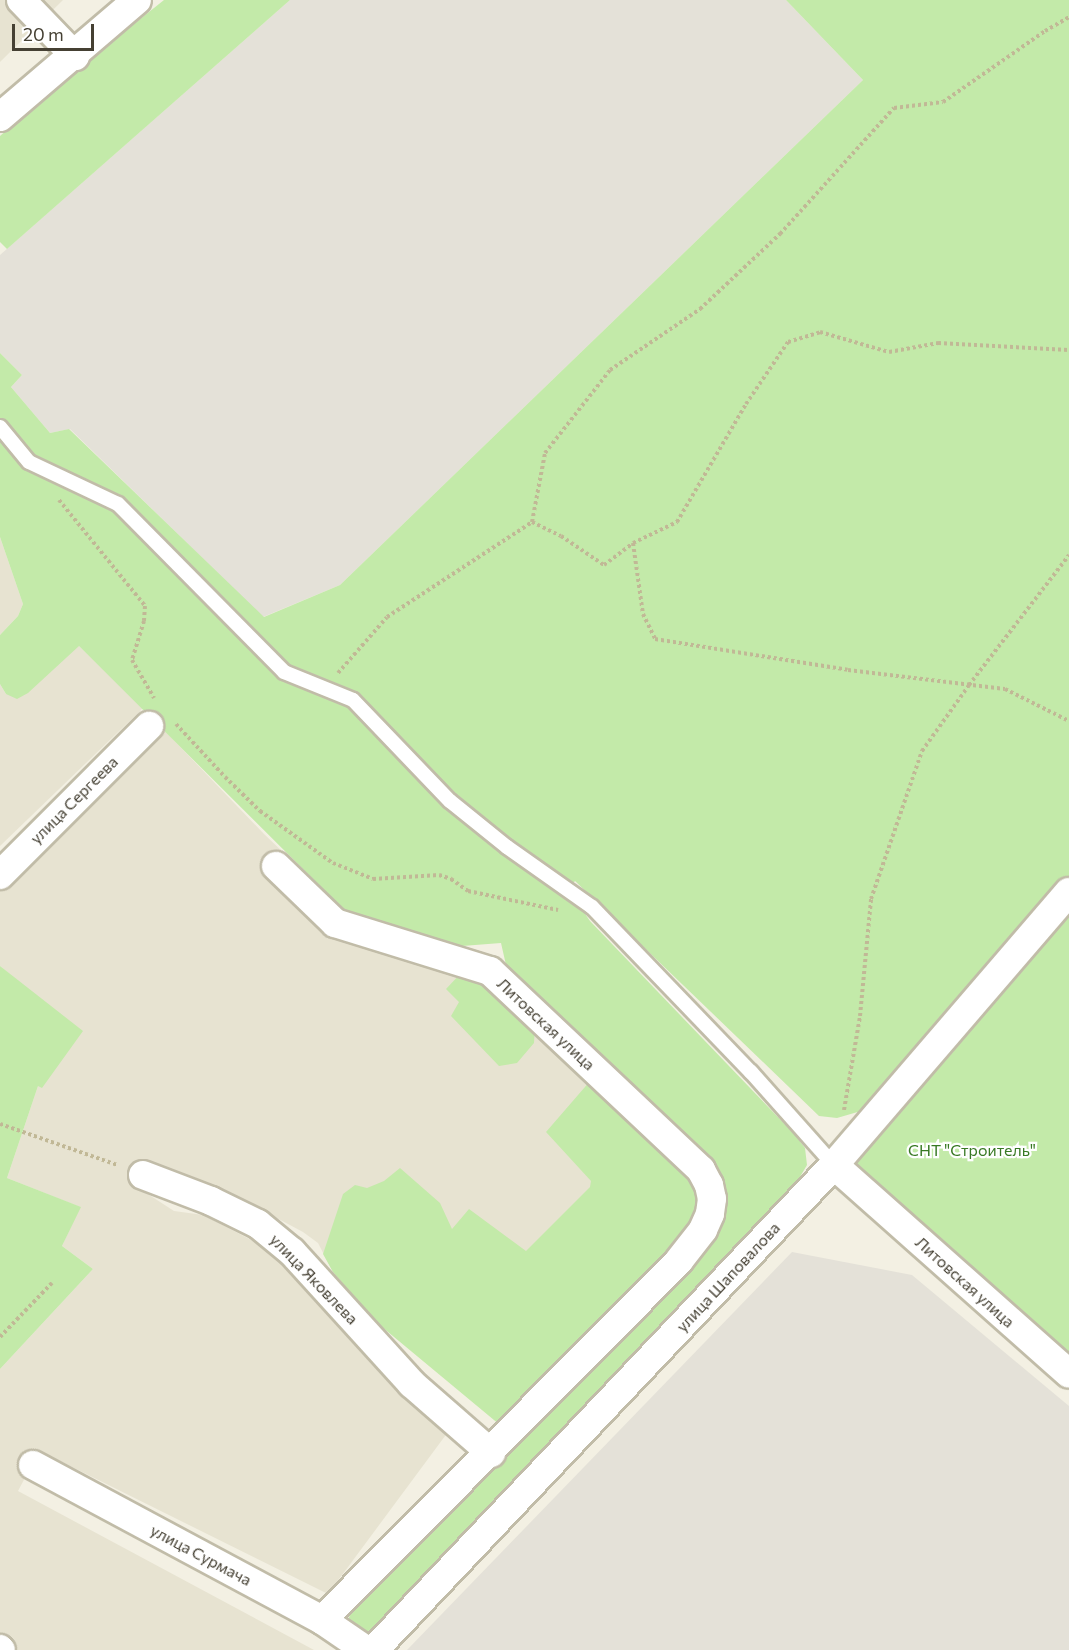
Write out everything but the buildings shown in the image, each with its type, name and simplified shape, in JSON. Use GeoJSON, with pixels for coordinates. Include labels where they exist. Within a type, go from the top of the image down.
{"type":"FeatureCollection","features":[{"type":"Feature","properties":{"kind":"street"},"geometry":{"type":"LineString","coordinates":[[21,0],[75,56]]}},
{"type":"Feature","properties":{"kind":"street"},"geometry":{"type":"LineString","coordinates":[[0,117],[75,56],[137,0]]}},
{"type":"Feature","properties":{"kind":"street","name":"улица Сергеева"},"geometry":{"type":"LineString","coordinates":[[0,875],[161,718]]}},
{"type":"Feature","properties":{"kind":"street","name":"Литовская улица"},"geometry":{"type":"LineString","coordinates":[[276,866],[335,923],[490,971],[701,1170],[709,1185],[712,1199],[710,1214],[693,1244],[491,1453]]}},
{"type":"Feature","properties":{"kind":"street","name":"улица Шаповалова"},"geometry":{"type":"LineString","coordinates":[[374,1650],[834,1166],[1069,892]]}},
{"type":"Feature","properties":{"kind":"street","name":"Литовская улица"},"geometry":{"type":"LineString","coordinates":[[834,1166],[1069,1374]]}},
{"type":"Feature","properties":{"kind":"street","name":"улица Яковлева"},"geometry":{"type":"LineString","coordinates":[[143,1175],[211,1201],[258,1224],[292,1252],[412,1384],[491,1453]]}},
{"type":"Feature","properties":{"kind":"street"},"geometry":{"type":"LineString","coordinates":[[322,1620],[491,1453]]}},
{"type":"Feature","properties":{"kind":"street","name":"улица Сурмача"},"geometry":{"type":"LineString","coordinates":[[33,1465],[322,1620],[366,1650]]}},
{"type":"Feature","properties":{"kind":"lane"},"geometry":{"type":"LineString","coordinates":[[0,427],[29,462],[118,504],[284,672],[353,700],[450,801],[507,847],[592,907],[751,1072],[834,1166]]}},
{"type":"Feature","properties":{"kind":"path"},"geometry":{"type":"LineString","coordinates":[[324,688],[387,617],[532,522],[545,453],[610,370],[700,309],[780,234],[894,108],[943,102],[1045,31],[1069,17]]}},
{"type":"Feature","properties":{"kind":"path"},"geometry":{"type":"LineString","coordinates":[[532,522],[561,536],[604,564],[633,543],[677,522],[746,404],[788,342],[820,332],[889,352],[938,343],[1069,350]]}},
{"type":"Feature","properties":{"kind":"path"},"geometry":{"type":"LineString","coordinates":[[58,498],[145,606],[144,621],[132,660],[161,718],[260,811],[333,863],[373,879],[439,875],[451,879],[468,891],[502,900],[571,912],[592,907]]}},
{"type":"Feature","properties":{"kind":"path"},"geometry":{"type":"LineString","coordinates":[[633,543],[643,614],[655,639],[848,670],[1005,689],[1069,721]]}},
{"type":"Feature","properties":{"kind":"path"},"geometry":{"type":"LineString","coordinates":[[842,1120],[860,1016],[871,899],[922,751],[969,685],[1069,555]]}},
{"type":"Feature","properties":{"kind":"path"},"geometry":{"type":"LineString","coordinates":[[0,1124],[143,1175]]}},
{"type":"Feature","properties":{"kind":"path"},"geometry":{"type":"LineString","coordinates":[[0,1337],[52,1283]]}},
{"type":"Feature","properties":{"kind":"shaded area"},"geometry":{"type":"Polygon","coordinates":[[[0,0],[63,0],[0,62],[0,0]]]}},
{"type":"Feature","properties":{"kind":"shaded area"},"geometry":{"type":"Polygon","coordinates":[[[290,0],[786,0],[863,80],[340,585],[263,617],[70,429],[50,433],[11,387],[22,375],[0,353],[0,255],[290,0]]]}},
{"type":"Feature","properties":{"kind":"shaded area"},"geometry":{"type":"Polygon","coordinates":[[[0,537],[23,604],[18,616],[0,635],[0,537]]]}},
{"type":"Feature","properties":{"kind":"shaded area"},"geometry":{"type":"Polygon","coordinates":[[[78,645],[143,708],[0,846],[0,684],[6,694],[28,692],[78,645]]]}},
{"type":"Feature","properties":{"kind":"shaded area"},"geometry":{"type":"Polygon","coordinates":[[[164,730],[264,834],[329,896],[484,979],[685,1170],[603,1309],[469,1210],[376,1322],[333,1272],[318,1243],[303,1232],[273,1216],[148,1165],[140,1189],[174,1211],[203,1215],[261,1245],[284,1263],[448,1432],[328,1594],[52,1457],[36,1457],[18,1491],[314,1650],[14,1650],[0,1636],[0,1369],[93,1269],[62,1246],[80,1207],[7,1178],[38,1086],[27,989],[0,966],[0,886],[164,730]]]}},
{"type":"Feature","properties":{"kind":"shaded area"},"geometry":{"type":"Polygon","coordinates":[[[792,1252],[912,1275],[1069,1406],[1069,1650],[407,1650],[792,1252]]]}},
{"type":"Feature","properties":{"kind":"green space"},"geometry":{"type":"Polygon","coordinates":[[[164,0],[290,0],[7,249],[0,242],[0,136],[65,79],[164,0]]]}},
{"type":"Feature","properties":{"kind":"green space","name":"СНТ \"Строитель\""},"geometry":{"type":"Polygon","coordinates":[[[786,0],[1069,0],[1069,1359],[834,1161],[877,1102],[861,1111],[837,1118],[819,1116],[575,881],[568,889],[590,921],[796,1136],[805,1148],[807,1165],[791,1192],[383,1619],[366,1633],[348,1621],[352,1608],[721,1213],[506,965],[501,943],[462,946],[344,919],[327,903],[329,895],[79,646],[28,693],[17,699],[6,694],[0,684],[0,635],[18,616],[23,604],[0,537],[0,353],[22,375],[11,387],[50,433],[69,429],[264,617],[340,585],[863,80],[786,0]]]}},
{"type":"Feature","properties":{"kind":"green space"},"geometry":{"type":"Polygon","coordinates":[[[0,966],[83,1031],[42,1088],[38,1086],[7,1178],[81,1207],[62,1246],[93,1269],[0,1369],[0,966]]]}},
{"type":"Feature","properties":{"kind":"green space"},"geometry":{"type":"Polygon","coordinates":[[[462,972],[484,979],[535,1026],[534,1043],[517,1063],[499,1066],[451,1016],[459,1002],[446,989],[462,972]]]}},
{"type":"Feature","properties":{"kind":"green space"},"geometry":{"type":"Polygon","coordinates":[[[591,1080],[690,1176],[698,1195],[697,1224],[506,1430],[376,1322],[333,1272],[323,1254],[343,1194],[355,1185],[367,1188],[384,1181],[400,1168],[440,1203],[452,1229],[469,1209],[526,1251],[590,1187],[591,1181],[546,1132],[591,1080]]]}}]}
